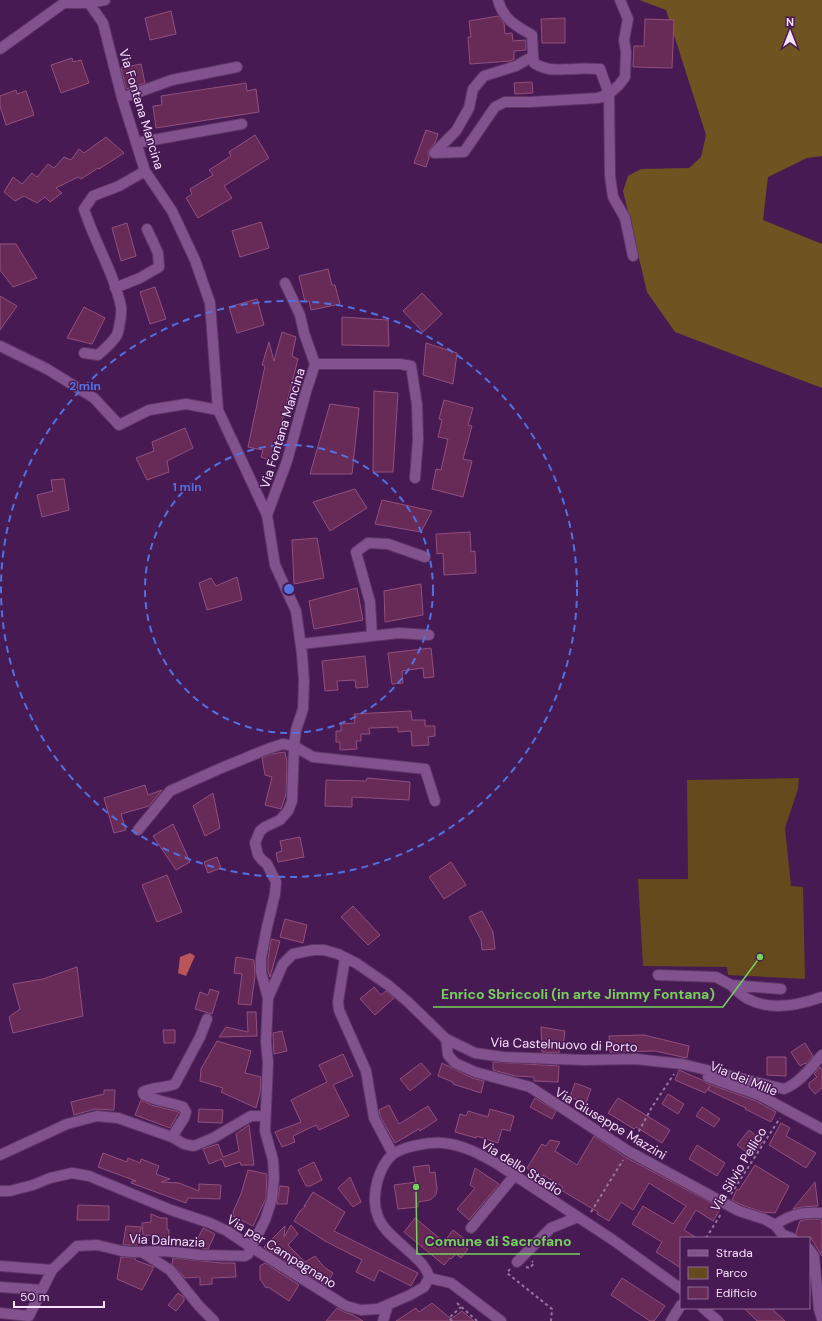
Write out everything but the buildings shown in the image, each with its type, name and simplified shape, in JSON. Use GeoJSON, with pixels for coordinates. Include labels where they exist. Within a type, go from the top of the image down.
{"type":"FeatureCollection","features":[{"type":"Feature","properties":{"kind":"street"},"geometry":{"type":"LineString","coordinates":[[0,49],[64,3],[105,0]]}},
{"type":"Feature","properties":{"kind":"street"},"geometry":{"type":"LineString","coordinates":[[498,0],[500,8],[513,25],[532,35],[534,62],[542,68],[556,70],[575,68],[600,69],[609,94],[610,176],[613,197],[625,218],[633,256]]}},
{"type":"Feature","properties":{"kind":"street"},"geometry":{"type":"LineString","coordinates":[[533,56],[516,66],[484,76],[472,89],[469,108],[456,131],[434,153],[464,152],[495,107],[504,102],[598,98],[609,94],[625,77],[626,52],[624,40],[628,19],[620,0]]}},
{"type":"Feature","properties":{"kind":"street","name":"Via Fontana Mancina"},"geometry":{"type":"LineString","coordinates":[[89,2],[103,23],[122,98],[145,171],[172,211],[195,260],[210,303],[218,410],[267,515],[275,565],[296,611],[301,644],[304,681],[303,709],[296,730],[294,746],[292,801],[288,811],[280,820],[260,831],[255,842],[258,855],[267,864],[276,882],[275,894],[267,927],[261,972],[268,998]]}},
{"type":"Feature","properties":{"kind":"street"},"geometry":{"type":"LineString","coordinates":[[122,98],[172,80],[237,67]]}},
{"type":"Feature","properties":{"kind":"street"},"geometry":{"type":"LineString","coordinates":[[136,143],[242,124]]}},
{"type":"Feature","properties":{"kind":"street"},"geometry":{"type":"LineString","coordinates":[[84,353],[98,355],[108,346],[118,334],[122,309],[84,209],[93,196],[119,186],[145,171]]}},
{"type":"Feature","properties":{"kind":"street"},"geometry":{"type":"LineString","coordinates":[[115,288],[140,278],[159,267],[158,253],[147,229]]}},
{"type":"Feature","properties":{"kind":"street"},"geometry":{"type":"LineString","coordinates":[[284,283],[300,315],[304,333],[315,364]]}},
{"type":"Feature","properties":{"kind":"street"},"geometry":{"type":"LineString","coordinates":[[0,346],[47,369],[94,398],[120,425],[149,410],[186,404],[218,410]]}},
{"type":"Feature","properties":{"kind":"street","name":"Via Fontana Mancina"},"geometry":{"type":"LineString","coordinates":[[267,515],[287,461],[315,364],[400,364],[411,366],[417,405],[418,439],[415,478]]}},
{"type":"Feature","properties":{"kind":"street"},"geometry":{"type":"LineString","coordinates":[[372,636],[370,602],[356,552],[368,543],[388,544],[425,558]]}},
{"type":"Feature","properties":{"kind":"street"},"geometry":{"type":"LineString","coordinates":[[301,644],[399,633],[429,635]]}},
{"type":"Feature","properties":{"kind":"street"},"geometry":{"type":"LineString","coordinates":[[138,830],[170,791],[219,769],[283,744],[294,746],[313,757],[425,769],[435,801]]}},
{"type":"Feature","properties":{"kind":"street","name":"Via Castelnuovo di Porto"},"geometry":{"type":"LineString","coordinates":[[251,1247],[265,1220],[272,1199],[273,1185],[273,1160],[265,1131],[268,1062],[266,1042],[268,998],[283,964],[293,954],[313,950],[324,950],[356,963],[388,985],[446,1039],[475,1053],[503,1057],[585,1060],[636,1059],[682,1064],[784,1089],[791,1086],[801,1078],[822,1055]]}},
{"type":"Feature","properties":{"kind":"street"},"geometry":{"type":"LineString","coordinates":[[345,958],[338,1002],[339,1010],[342,1020],[366,1071],[374,1118],[393,1154],[383,1167],[377,1181],[375,1194],[376,1208],[380,1222],[388,1232],[426,1268],[429,1278],[451,1283],[501,1321]]}},
{"type":"Feature","properties":{"kind":"street"},"geometry":{"type":"LineString","coordinates":[[658,975],[716,978],[731,985],[747,998],[760,1004],[784,1006],[822,997]]}},
{"type":"Feature","properties":{"kind":"street"},"geometry":{"type":"LineString","coordinates":[[731,985],[781,989]]}},
{"type":"Feature","properties":{"kind":"street"},"geometry":{"type":"LineString","coordinates":[[172,1137],[184,1118],[186,1112],[183,1107],[152,1099],[144,1095],[143,1092],[146,1090],[168,1087],[175,1084],[200,1037],[207,1019]]}},
{"type":"Feature","properties":{"kind":"street","name":"Via Giuseppe Mazzini"},"geometry":{"type":"LineString","coordinates":[[446,1039],[448,1055],[455,1063],[475,1072],[530,1087],[628,1151],[739,1211],[764,1219],[775,1225],[784,1234],[790,1237]]}},
{"type":"Feature","properties":{"kind":"street","name":"Via dei Mille"},"geometry":{"type":"LineString","coordinates":[[682,1064],[679,1066],[759,1095],[822,1129]]}},
{"type":"Feature","properties":{"kind":"street"},"geometry":{"type":"LineString","coordinates":[[0,1155],[67,1124],[97,1116],[118,1118],[172,1137],[184,1144],[194,1146],[213,1138],[251,1116],[265,1116]]}},
{"type":"Feature","properties":{"kind":"street","name":"Via dello Stadio"},"geometry":{"type":"LineString","coordinates":[[393,1154],[412,1146],[429,1143],[443,1143],[459,1146],[479,1154],[613,1240],[680,1288]]}},
{"type":"Feature","properties":{"kind":"street","name":"Via per Campagnano"},"geometry":{"type":"LineString","coordinates":[[0,1191],[10,1191],[33,1185],[50,1178],[72,1173],[89,1176],[171,1210],[227,1231],[346,1306],[361,1310],[378,1308],[410,1295],[424,1287],[429,1278]]}},
{"type":"Feature","properties":{"kind":"street"},"geometry":{"type":"LineString","coordinates":[[471,1228],[514,1176]]}},
{"type":"Feature","properties":{"kind":"street"},"geometry":{"type":"LineString","coordinates":[[775,1225],[786,1217],[802,1213],[822,1213]]}},
{"type":"Feature","properties":{"kind":"street"},"geometry":{"type":"LineString","coordinates":[[519,1263],[551,1228],[578,1217]]}},
{"type":"Feature","properties":{"kind":"street","name":"Via Dalmazia"},"geometry":{"type":"LineString","coordinates":[[52,1270],[78,1246],[97,1245],[122,1251],[164,1251],[200,1255],[245,1256],[248,1254],[251,1247]]}},
{"type":"Feature","properties":{"kind":"street"},"geometry":{"type":"LineString","coordinates":[[810,1251],[814,1256],[819,1309],[822,1319]]}},
{"type":"Feature","properties":{"kind":"street"},"geometry":{"type":"LineString","coordinates":[[142,1252],[170,1270],[199,1306],[214,1321]]}},
{"type":"Feature","properties":{"kind":"street"},"geometry":{"type":"LineString","coordinates":[[0,1266],[52,1270],[29,1316],[0,1313]]}},
{"type":"Feature","properties":{"kind":"street"},"geometry":{"type":"LineString","coordinates":[[0,1287],[42,1290]]}},
{"type":"Feature","properties":{"kind":"street"},"geometry":{"type":"LineString","coordinates":[[383,1321],[388,1304]]}},
{"type":"Feature","properties":{"kind":"street"},"geometry":{"type":"LineString","coordinates":[[671,1321],[680,1307]]}},
{"type":"Feature","properties":{"kind":"street"},"geometry":{"type":"LineString","coordinates":[[704,1309],[718,1321]]}},
{"type":"Feature","properties":{"kind":"path","name":"Via Silvio Pellico"},"geometry":{"type":"LineString","coordinates":[[707,1237],[724,1210],[724,1203],[785,1110]]}},
{"type":"Feature","properties":{"kind":"path"},"geometry":{"type":"LineString","coordinates":[[519,1263],[530,1268],[534,1263],[519,1263],[507,1273],[552,1308],[551,1321]]}},
{"type":"Feature","properties":{"kind":"path"},"geometry":{"type":"LineString","coordinates":[[455,1301],[477,1321]]}},
{"type":"Feature","properties":{"kind":"path"},"geometry":{"type":"LineString","coordinates":[[452,1321],[450,1318],[461,1306]]}},
{"type":"Feature","properties":{"kind":"green space"},"geometry":{"type":"Polygon","coordinates":[[[799,778],[798,789],[785,828],[791,886],[803,887],[805,979],[728,975],[727,967],[643,966],[638,879],[688,879],[687,780],[799,778]]]}},
{"type":"Feature","properties":{"kind":"shaded area"},"geometry":{"type":"Polygon","coordinates":[[[639,0],[822,0],[822,156],[807,158],[768,177],[763,220],[822,244],[822,388],[675,332],[647,292],[623,191],[628,176],[641,169],[689,168],[701,157],[706,135],[666,10],[639,0]]]}},
{"type":"Feature","properties":{"kind":"shaded area"},"geometry":{"type":"Polygon","coordinates":[[[190,953],[195,956],[186,976],[178,973],[180,957],[190,953]]]}},
{"type":"Feature","properties":{"kind":"place","name":"Enrico Sbriccoli (in arte Jimmy Fontana)"},"geometry":{"type":"Point","coordinates":[760,957]}},
{"type":"Feature","properties":{"kind":"place","name":"Comune di Sacrofano"},"geometry":{"type":"Point","coordinates":[416,1187]}}]}
